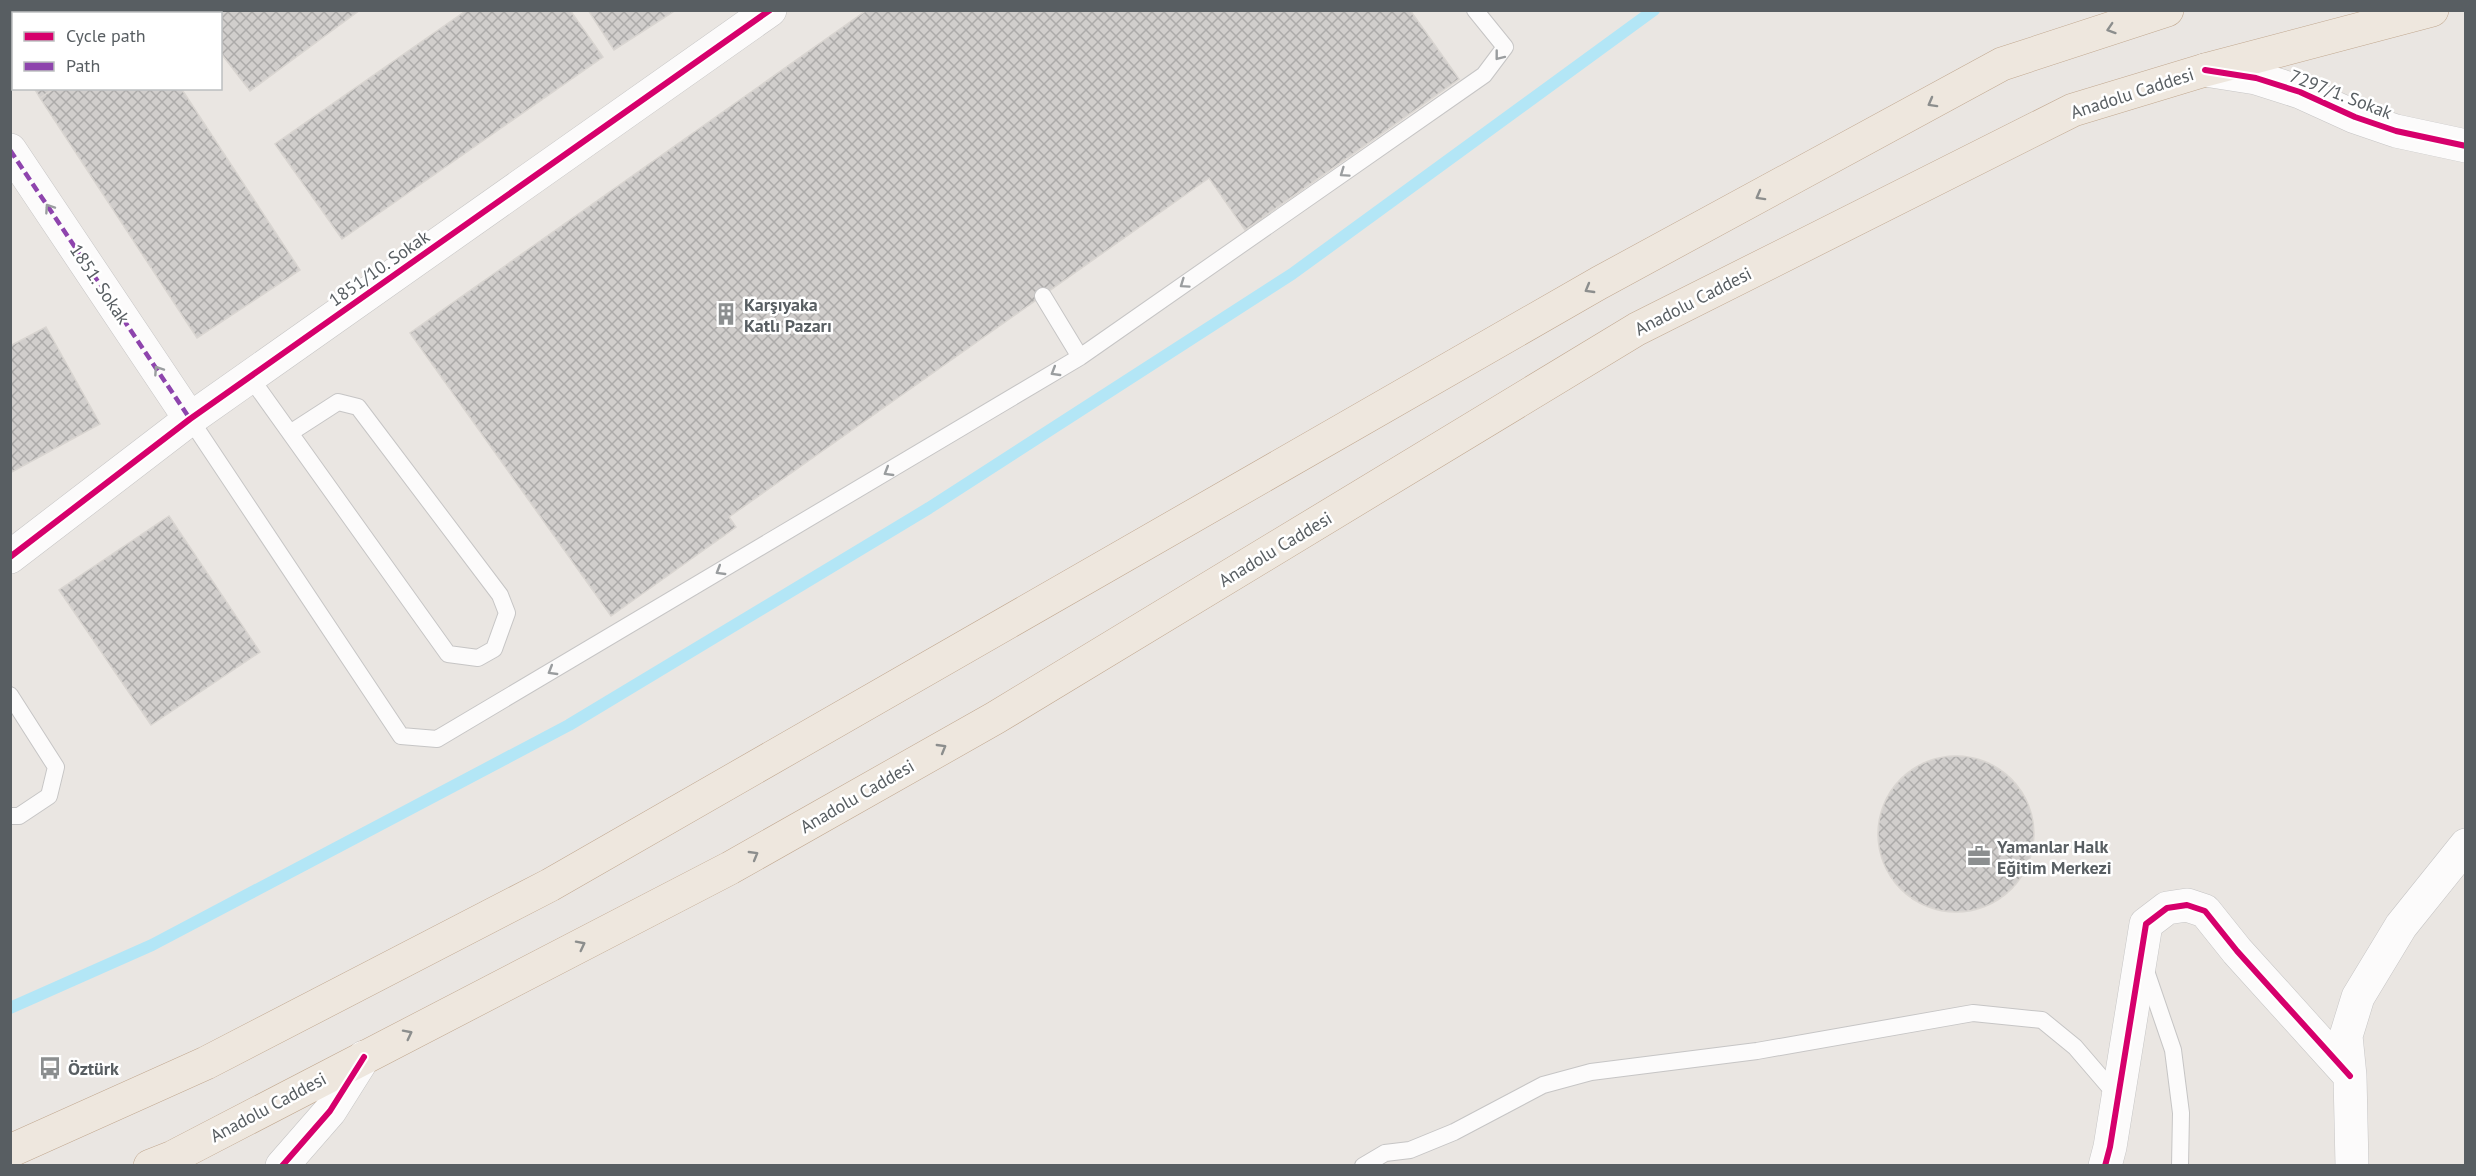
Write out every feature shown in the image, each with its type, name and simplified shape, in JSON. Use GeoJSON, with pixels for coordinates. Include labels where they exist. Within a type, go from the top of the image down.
{"type":"FeatureCollection","features":[{"type":"Feature","properties":{"kind":"highway"},"geometry":{"type":"LineString","coordinates":[[10,1151],[206,1063],[550,885],[1599,283],[2002,64],[2167,10]]}},
{"type":"Feature","properties":{"kind":"highway","name":"Anadolu Caddesi"},"geometry":{"type":"LineString","coordinates":[[150,1166],[173,1157],[730,868],[985,724],[1637,329],[2073,110],[2205,70],[2432,10]]}},
{"type":"Feature","properties":{"kind":"street","name":"1851/10. Sokak"},"geometry":{"type":"LineString","coordinates":[[10,557],[190,419],[770,10]]}},
{"type":"Feature","properties":{"kind":"street","name":"7297/1. Sokak"},"geometry":{"type":"LineString","coordinates":[[2205,70],[2256,78],[2300,92],[2355,117],[2396,131],[2466,146]]}},
{"type":"Feature","properties":{"kind":"street","name":"1851. Sokak"},"geometry":{"type":"LineString","coordinates":[[10,150],[190,419]]}},
{"type":"Feature","properties":{"kind":"street"},"geometry":{"type":"LineString","coordinates":[[2352,1166],[2350,1076],[2346,1036],[2358,997],[2401,926],[2466,846]]}},
{"type":"Feature","properties":{"kind":"street"},"geometry":{"type":"LineString","coordinates":[[2105,1166],[2119,1098],[2146,924],[2167,908],[2187,905],[2205,911],[2237,951],[2350,1076]]}},
{"type":"Feature","properties":{"kind":"street"},"geometry":{"type":"LineString","coordinates":[[282,1166],[330,1111],[364,1057]]}},
{"type":"Feature","properties":{"kind":"lane"},"geometry":{"type":"LineString","coordinates":[[190,419],[401,736],[437,739],[1080,357],[1484,75],[1505,47],[1475,10]]}},
{"type":"Feature","properties":{"kind":"lane"},"geometry":{"type":"LineString","coordinates":[[1043,296],[1080,357]]}},
{"type":"Feature","properties":{"kind":"lane"},"geometry":{"type":"LineString","coordinates":[[250,377],[290,434],[448,654],[478,658],[494,650],[507,613],[500,595],[358,407],[338,402],[290,434]]}},
{"type":"Feature","properties":{"kind":"lane"},"geometry":{"type":"LineString","coordinates":[[10,694],[56,767],[50,796],[20,816],[10,816]]}},
{"type":"Feature","properties":{"kind":"lane"},"geometry":{"type":"LineString","coordinates":[[2141,956],[2173,1050],[2181,1113],[2180,1166]]}},
{"type":"Feature","properties":{"kind":"lane"},"geometry":{"type":"LineString","coordinates":[[1364,1166],[1385,1153],[1410,1150],[1454,1132],[1543,1085],[1591,1072],[1757,1051],[1973,1013],[2042,1020],[2075,1047],[2119,1098]]}},
{"type":"Feature","properties":{"kind":"building"},"geometry":{"type":"Polygon","coordinates":[[[10,10],[130,10],[131,12],[12,12],[12,55],[10,53],[10,10]]]}},
{"type":"Feature","properties":{"kind":"building"},"geometry":{"type":"Polygon","coordinates":[[[190,10],[360,10],[250,91],[222,55],[222,12],[191,12],[190,10]]]}},
{"type":"Feature","properties":{"kind":"building"},"geometry":{"type":"Polygon","coordinates":[[[467,10],[570,10],[603,57],[342,239],[275,144],[467,10]]]}},
{"type":"Feature","properties":{"kind":"building"},"geometry":{"type":"Polygon","coordinates":[[[588,10],[676,10],[614,50],[588,10]]]}},
{"type":"Feature","properties":{"kind":"building","name":"Karşıyaka Katlı Pazarı"},"geometry":{"type":"Polygon","coordinates":[[[867,10],[1410,10],[1459,79],[1245,230],[1209,178],[729,517],[736,527],[611,616],[410,333],[867,10]]]}},
{"type":"Feature","properties":{"kind":"building"},"geometry":{"type":"Polygon","coordinates":[[[35,90],[52,90],[40,98],[35,90]]]}},
{"type":"Feature","properties":{"kind":"building"},"geometry":{"type":"Polygon","coordinates":[[[52,90],[182,90],[300,270],[197,338],[40,98],[52,90]]]}},
{"type":"Feature","properties":{"kind":"building"},"geometry":{"type":"Polygon","coordinates":[[[46,327],[100,424],[10,473],[10,346],[46,327]]]}},
{"type":"Feature","properties":{"kind":"building"},"geometry":{"type":"Polygon","coordinates":[[[169,516],[260,652],[151,725],[59,590],[169,516]]]}},
{"type":"Feature","properties":{"kind":"building"},"geometry":{"type":"Polygon","coordinates":[[[1956,756],[1971,757],[1986,762],[2011,779],[2028,804],[2033,819],[2033,849],[2028,864],[2011,889],[1986,906],[1971,911],[1956,912],[1941,911],[1926,906],[1901,889],[1884,864],[1879,849],[1878,834],[1879,819],[1884,804],[1901,779],[1926,762],[1941,757],[1956,756]]]}},
{"type":"Feature","properties":{"kind":"waterway"},"geometry":{"type":"LineString","coordinates":[[10,1008],[152,945],[569,725],[929,508],[1292,274],[1654,10]]}},
{"type":"Feature","properties":{"kind":"marked path"},"geometry":{"type":"LineString","coordinates":[[10,150],[190,419]]}},
{"type":"Feature","properties":{"kind":"cycle path"},"geometry":{"type":"LineString","coordinates":[[10,557],[190,419],[770,10]]}},
{"type":"Feature","properties":{"kind":"cycle path"},"geometry":{"type":"LineString","coordinates":[[2205,70],[2256,78],[2300,92],[2355,117],[2396,131],[2466,146]]}},
{"type":"Feature","properties":{"kind":"cycle path"},"geometry":{"type":"LineString","coordinates":[[2105,1166],[2146,924],[2167,908],[2187,905],[2205,911],[2237,951],[2350,1076]]}},
{"type":"Feature","properties":{"kind":"cycle path"},"geometry":{"type":"LineString","coordinates":[[282,1166],[330,1111],[364,1057]]}},
{"type":"Feature","properties":{"kind":"place","name":"Karşıyaka Katlı Pazarı"},"geometry":{"type":"Point","coordinates":[726,314]}},
{"type":"Feature","properties":{"kind":"place","name":"Yamanlar Halk Eğitim Merkezi"},"geometry":{"type":"Point","coordinates":[1979,856]}},
{"type":"Feature","properties":{"kind":"place","name":"Öztürk"},"geometry":{"type":"Point","coordinates":[50,1068]}}]}
